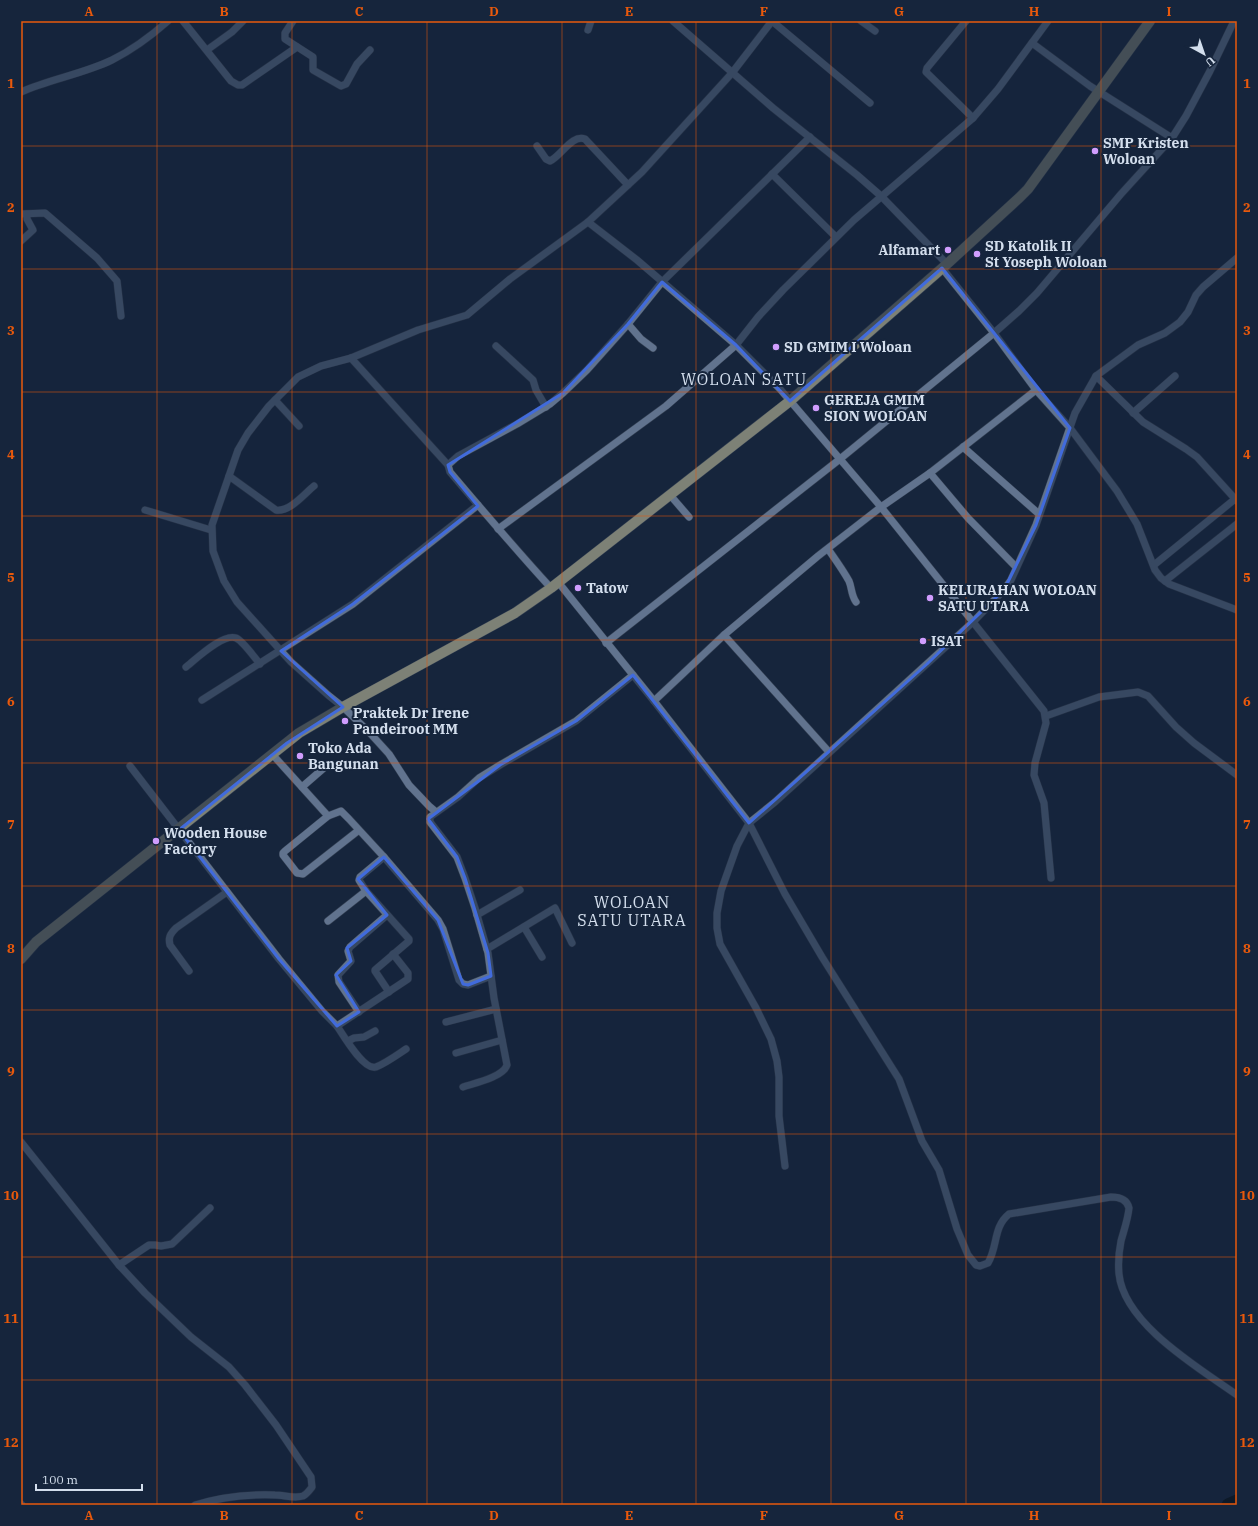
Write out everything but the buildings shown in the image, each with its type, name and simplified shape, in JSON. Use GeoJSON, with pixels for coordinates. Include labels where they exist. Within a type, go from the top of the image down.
{"type":"FeatureCollection","features":[{"type":"Feature","properties":{"kind":"main road"},"geometry":{"type":"LineString","coordinates":[[21,959],[36,942],[179,830],[299,733],[515,613],[555,585],[790,401],[1008,209],[1028,188],[1150,21]]}},
{"type":"Feature","properties":{"kind":"street"},"geometry":{"type":"LineString","coordinates":[[21,92],[34,86],[76,74],[112,60],[142,42],[168,21]]}},
{"type":"Feature","properties":{"kind":"street"},"geometry":{"type":"LineString","coordinates":[[183,21],[231,81],[238,85],[242,85],[297,47]]}},
{"type":"Feature","properties":{"kind":"street"},"geometry":{"type":"LineString","coordinates":[[207,50],[232,32],[243,21]]}},
{"type":"Feature","properties":{"kind":"street"},"geometry":{"type":"LineString","coordinates":[[293,21],[284,36],[287,41],[312,57],[313,70],[341,86],[346,84],[357,64],[370,50]]}},
{"type":"Feature","properties":{"kind":"street"},"geometry":{"type":"LineString","coordinates":[[588,30],[591,21]]}},
{"type":"Feature","properties":{"kind":"street"},"geometry":{"type":"LineString","coordinates":[[673,21],[773,108],[881,196],[944,266],[1036,390],[1070,428],[1117,491],[1137,524],[1158,574],[1169,584],[1237,610]]}},
{"type":"Feature","properties":{"kind":"street"},"geometry":{"type":"LineString","coordinates":[[436,812],[418,794],[389,754],[344,707],[316,685],[291,662],[230,592],[215,557],[212,530],[214,517],[230,476],[238,450],[242,443],[275,400],[292,382],[306,372],[321,366],[351,358],[406,334],[467,315],[510,279],[588,222],[642,172],[732,73],[772,21],[870,103]]}},
{"type":"Feature","properties":{"kind":"street"},"geometry":{"type":"LineString","coordinates":[[861,21],[875,31]]}},
{"type":"Feature","properties":{"kind":"street"},"geometry":{"type":"LineString","coordinates":[[966,21],[927,68],[926,72],[930,78],[973,118]]}},
{"type":"Feature","properties":{"kind":"street"},"geometry":{"type":"LineString","coordinates":[[498,529],[666,406],[736,345],[758,316],[836,237],[881,196],[973,118],[998,89],[1048,21]]}},
{"type":"Feature","properties":{"kind":"street"},"geometry":{"type":"LineString","coordinates":[[606,643],[840,459],[994,333],[1037,293],[1117,198],[1172,138],[1210,71],[1234,21]]}},
{"type":"Feature","properties":{"kind":"street"},"geometry":{"type":"LineString","coordinates":[[1032,43],[1099,91],[1172,138]]}},
{"type":"Feature","properties":{"kind":"street"},"geometry":{"type":"LineString","coordinates":[[448,465],[458,456],[546,407],[574,383],[628,324],[662,282],[810,137]]}},
{"type":"Feature","properties":{"kind":"street"},"geometry":{"type":"LineString","coordinates":[[537,146],[546,159],[550,161],[577,138],[585,139],[628,185]]}},
{"type":"Feature","properties":{"kind":"street"},"geometry":{"type":"LineString","coordinates":[[772,174],[836,237]]}},
{"type":"Feature","properties":{"kind":"street"},"geometry":{"type":"LineString","coordinates":[[21,241],[34,230],[24,214],[45,213],[97,258],[117,282],[121,316]]}},
{"type":"Feature","properties":{"kind":"street"},"geometry":{"type":"LineString","coordinates":[[588,222],[736,345],[790,401],[881,507],[1044,711],[1046,723],[1035,763],[1034,775],[1044,803],[1051,878]]}},
{"type":"Feature","properties":{"kind":"street"},"geometry":{"type":"LineString","coordinates":[[785,1166],[779,1116],[779,1077],[777,1061],[771,1039],[756,1008],[720,944],[717,928],[717,912],[721,891],[737,846],[749,823],[775,802],[973,622],[1004,590],[1011,580],[1036,525],[1081,401],[1096,376],[1138,345],[1165,333],[1180,322],[1188,312],[1196,295],[1203,287],[1237,258]]}},
{"type":"Feature","properties":{"kind":"street"},"geometry":{"type":"LineString","coordinates":[[628,324],[642,339],[654,348]]}},
{"type":"Feature","properties":{"kind":"street"},"geometry":{"type":"LineString","coordinates":[[496,346],[534,380],[536,390],[546,407]]}},
{"type":"Feature","properties":{"kind":"street"},"geometry":{"type":"LineString","coordinates":[[351,358],[448,465],[450,472],[498,529],[555,585],[606,643],[654,701],[749,823],[785,894],[818,951],[899,1079],[922,1141],[939,1170],[957,1228],[972,1262],[980,1266],[988,1263],[992,1257],[998,1227],[1003,1219],[1009,1214],[1111,1197],[1123,1199],[1129,1205],[1129,1208],[1121,1242],[1119,1275],[1127,1300],[1146,1325],[1160,1338],[1237,1395]]}},
{"type":"Feature","properties":{"kind":"street"},"geometry":{"type":"LineString","coordinates":[[1096,376],[1143,422],[1196,457],[1236,500],[1154,566]]}},
{"type":"Feature","properties":{"kind":"street"},"geometry":{"type":"LineString","coordinates":[[1133,413],[1175,376]]}},
{"type":"Feature","properties":{"kind":"street"},"geometry":{"type":"LineString","coordinates":[[654,701],[724,636],[828,549],[881,507],[963,448],[1036,390]]}},
{"type":"Feature","properties":{"kind":"street"},"geometry":{"type":"LineString","coordinates":[[275,400],[299,426]]}},
{"type":"Feature","properties":{"kind":"street"},"geometry":{"type":"LineString","coordinates":[[963,448],[1039,514]]}},
{"type":"Feature","properties":{"kind":"street"},"geometry":{"type":"LineString","coordinates":[[930,473],[968,518],[1016,567]]}},
{"type":"Feature","properties":{"kind":"street"},"geometry":{"type":"LineString","coordinates":[[230,476],[276,510],[282,511],[314,486]]}},
{"type":"Feature","properties":{"kind":"street"},"geometry":{"type":"LineString","coordinates":[[670,494],[689,517]]}},
{"type":"Feature","properties":{"kind":"street"},"geometry":{"type":"LineString","coordinates":[[202,700],[353,604],[478,505]]}},
{"type":"Feature","properties":{"kind":"street"},"geometry":{"type":"LineString","coordinates":[[145,510],[212,530]]}},
{"type":"Feature","properties":{"kind":"street"},"geometry":{"type":"LineString","coordinates":[[1165,581],[1237,524]]}},
{"type":"Feature","properties":{"kind":"street"},"geometry":{"type":"LineString","coordinates":[[828,549],[843,570],[856,602]]}},
{"type":"Feature","properties":{"kind":"street"},"geometry":{"type":"LineString","coordinates":[[724,636],[830,752]]}},
{"type":"Feature","properties":{"kind":"street"},"geometry":{"type":"LineString","coordinates":[[186,667],[222,640],[229,637],[237,638],[260,664]]}},
{"type":"Feature","properties":{"kind":"street"},"geometry":{"type":"LineString","coordinates":[[463,1088],[500,1074],[506,1070],[507,1065],[496,1010],[487,949],[477,915],[457,857],[430,822],[430,817],[442,809],[479,778],[500,764],[576,721],[633,675]]}},
{"type":"Feature","properties":{"kind":"street"},"geometry":{"type":"LineString","coordinates":[[1046,716],[1099,697],[1138,692],[1148,696],[1176,727],[1194,743],[1237,775]]}},
{"type":"Feature","properties":{"kind":"street"},"geometry":{"type":"LineString","coordinates":[[272,754],[328,816]]}},
{"type":"Feature","properties":{"kind":"street"},"geometry":{"type":"LineString","coordinates":[[130,766],[227,892],[322,1011],[337,1026],[360,1059],[365,1064],[376,1067],[406,1049]]}},
{"type":"Feature","properties":{"kind":"street"},"geometry":{"type":"LineString","coordinates":[[302,787],[325,768]]}},
{"type":"Feature","properties":{"kind":"street"},"geometry":{"type":"LineString","coordinates":[[359,830],[303,874],[298,874],[285,859],[283,853],[328,816],[341,811],[359,830],[384,857],[438,920],[443,929],[459,980],[463,984],[468,985],[491,976]]}},
{"type":"Feature","properties":{"kind":"street"},"geometry":{"type":"LineString","coordinates":[[384,857],[360,878],[360,881],[366,891],[406,935],[409,941],[378,966],[375,971],[389,992]]}},
{"type":"Feature","properties":{"kind":"street"},"geometry":{"type":"LineString","coordinates":[[477,915],[520,890]]}},
{"type":"Feature","properties":{"kind":"street"},"geometry":{"type":"LineString","coordinates":[[328,921],[366,891]]}},
{"type":"Feature","properties":{"kind":"street"},"geometry":{"type":"LineString","coordinates":[[189,971],[170,945],[170,934],[176,928],[227,892]]}},
{"type":"Feature","properties":{"kind":"street"},"geometry":{"type":"LineString","coordinates":[[487,949],[555,908],[572,943]]}},
{"type":"Feature","properties":{"kind":"street"},"geometry":{"type":"LineString","coordinates":[[359,1012],[339,982],[338,975],[351,961],[348,951],[350,947],[387,915]]}},
{"type":"Feature","properties":{"kind":"street"},"geometry":{"type":"LineString","coordinates":[[524,927],[542,957]]}},
{"type":"Feature","properties":{"kind":"street"},"geometry":{"type":"LineString","coordinates":[[337,1026],[409,978],[408,974],[393,954]]}},
{"type":"Feature","properties":{"kind":"street"},"geometry":{"type":"LineString","coordinates":[[446,1022],[496,1010]]}},
{"type":"Feature","properties":{"kind":"street"},"geometry":{"type":"LineString","coordinates":[[348,1042],[354,1038],[360,1038],[375,1031]]}},
{"type":"Feature","properties":{"kind":"street"},"geometry":{"type":"LineString","coordinates":[[456,1053],[502,1040]]}},
{"type":"Feature","properties":{"kind":"street"},"geometry":{"type":"LineString","coordinates":[[21,1142],[119,1265],[145,1293],[191,1336],[229,1367],[276,1425],[311,1477],[312,1487],[304,1496],[241,1496],[214,1499],[195,1505]]}},
{"type":"Feature","properties":{"kind":"street"},"geometry":{"type":"LineString","coordinates":[[119,1265],[149,1245],[161,1246],[172,1244],[210,1208]]}},
{"type":"Feature","properties":{"kind":"highlighted area"},"geometry":{"type":"Polygon","coordinates":[[[942,268],[1070,428],[1036,525],[1004,590],[927,664],[749,823],[633,675],[576,721],[500,765],[428,819],[457,857],[488,953],[491,976],[468,985],[463,984],[438,920],[384,857],[358,879],[387,915],[347,948],[351,961],[336,975],[359,1012],[337,1026],[279,959],[179,830],[287,743],[343,707],[281,651],[353,604],[478,506],[450,472],[448,465],[563,393],[628,324],[662,282],[736,345],[790,401],[942,268]]]}},
{"type":"Feature","properties":{"kind":"waterway"},"geometry":{"type":"LineString","coordinates":[[1228,1505],[1237,1501]]}},
{"type":"Feature","properties":{"kind":"place","name":"SMP Kristen Woloan"},"geometry":{"type":"Point","coordinates":[1095,151]}},
{"type":"Feature","properties":{"kind":"place","name":"Alfamart"},"geometry":{"type":"Point","coordinates":[948,250]}},
{"type":"Feature","properties":{"kind":"place","name":"SD Katolik II St Yoseph Woloan"},"geometry":{"type":"Point","coordinates":[977,254]}},
{"type":"Feature","properties":{"kind":"place","name":"SD GMIM I Woloan"},"geometry":{"type":"Point","coordinates":[776,347]}},
{"type":"Feature","properties":{"kind":"place","name":"GEREJA GMIM SION WOLOAN"},"geometry":{"type":"Point","coordinates":[816,408]}},
{"type":"Feature","properties":{"kind":"place","name":"Tatow"},"geometry":{"type":"Point","coordinates":[578,588]}},
{"type":"Feature","properties":{"kind":"place","name":"KELURAHAN WOLOAN SATU UTARA"},"geometry":{"type":"Point","coordinates":[930,598]}},
{"type":"Feature","properties":{"kind":"place","name":"ISAT"},"geometry":{"type":"Point","coordinates":[923,641]}},
{"type":"Feature","properties":{"kind":"place","name":"Praktek Dr Irene Pandeiroot MM"},"geometry":{"type":"Point","coordinates":[345,721]}},
{"type":"Feature","properties":{"kind":"place","name":"Toko Ada Bangunan"},"geometry":{"type":"Point","coordinates":[300,756]}},
{"type":"Feature","properties":{"kind":"place","name":"Wooden House Factory"},"geometry":{"type":"Point","coordinates":[156,841]}},
{"type":"Feature","properties":{"kind":"district","name":"WOLOAN SATU"},"geometry":{"type":"Point","coordinates":[744,379]}},
{"type":"Feature","properties":{"kind":"district","name":"WOLOAN SATU UTARA"},"geometry":{"type":"Point","coordinates":[632,911]}}]}
